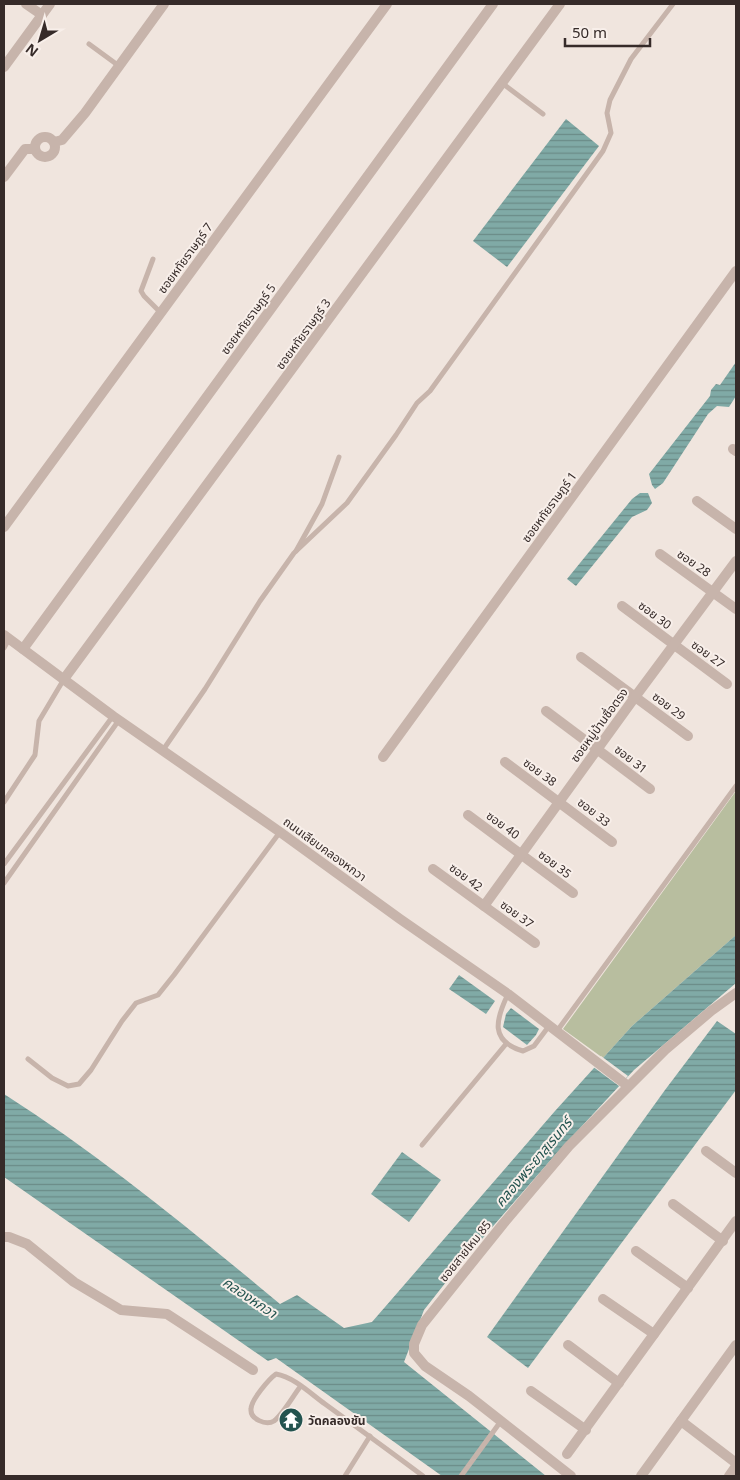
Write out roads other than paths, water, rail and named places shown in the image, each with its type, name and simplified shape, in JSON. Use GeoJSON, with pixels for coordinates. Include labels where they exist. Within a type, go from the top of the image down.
{"type":"FeatureCollection","features":[{"type":"Feature","properties":{"kind":"street"},"geometry":{"type":"LineString","coordinates":[[26,4],[42,16]]}},
{"type":"Feature","properties":{"kind":"street"},"geometry":{"type":"LineString","coordinates":[[4,67],[50,4]]}},
{"type":"Feature","properties":{"kind":"street"},"geometry":{"type":"LineString","coordinates":[[54,142],[62,140],[74,126],[164,4]]}},
{"type":"Feature","properties":{"kind":"street","name":"ซอยหทัยราษฎร์ 7"},"geometry":{"type":"LineString","coordinates":[[4,527],[387,4]]}},
{"type":"Feature","properties":{"kind":"street","name":"ซอยหทัยราษฎร์ 5"},"geometry":{"type":"LineString","coordinates":[[23,649],[493,4]]}},
{"type":"Feature","properties":{"kind":"street","name":"ซอยหทัยราษฎร์ 3"},"geometry":{"type":"LineString","coordinates":[[64,679],[560,4]]}},
{"type":"Feature","properties":{"kind":"street"},"geometry":{"type":"LineString","coordinates":[[41,137],[48,137],[54,142],[54,151],[47,157],[38,154],[35,148],[36,142],[41,137]]}},
{"type":"Feature","properties":{"kind":"street"},"geometry":{"type":"LineString","coordinates":[[4,177],[25,149],[35,148]]}},
{"type":"Feature","properties":{"kind":"street","name":"ซอยหทัยราษฎร์ 1"},"geometry":{"type":"LineString","coordinates":[[383,757],[736,271]]}},
{"type":"Feature","properties":{"kind":"street"},"geometry":{"type":"LineString","coordinates":[[697,501],[736,529]]}},
{"type":"Feature","properties":{"kind":"street","name":"ซอย 28"},"geometry":{"type":"LineString","coordinates":[[660,554],[736,609]]}},
{"type":"Feature","properties":{"kind":"street","name":"ซอยหมู่บ้านซื่อตรง"},"geometry":{"type":"LineString","coordinates":[[484,906],[736,560]]}},
{"type":"Feature","properties":{"kind":"street","name":"ซอย 30"},"geometry":{"type":"LineString","coordinates":[[622,606],[674,645]]}},
{"type":"Feature","properties":{"kind":"street","name":"ถนนเลียบคลองหกวา"},"geometry":{"type":"LineString","coordinates":[[5,641],[23,649],[116,718],[508,994],[625,1084]]}},
{"type":"Feature","properties":{"kind":"street","name":"ซอย 27"},"geometry":{"type":"LineString","coordinates":[[674,645],[727,684]]}},
{"type":"Feature","properties":{"kind":"street","name":"ซอย 29"},"geometry":{"type":"LineString","coordinates":[[582,657],[688,736]]}},
{"type":"Feature","properties":{"kind":"street","name":"ซอย 31"},"geometry":{"type":"LineString","coordinates":[[546,711],[650,789]]}},
{"type":"Feature","properties":{"kind":"street","name":"ซอย 38"},"geometry":{"type":"LineString","coordinates":[[505,762],[560,802]]}},
{"type":"Feature","properties":{"kind":"street","name":"ซอย 33"},"geometry":{"type":"LineString","coordinates":[[560,802],[612,842]]}},
{"type":"Feature","properties":{"kind":"street","name":"ซอย 40"},"geometry":{"type":"LineString","coordinates":[[468,815],[522,854]]}},
{"type":"Feature","properties":{"kind":"street","name":"ซอย 35"},"geometry":{"type":"LineString","coordinates":[[522,854],[573,893]]}},
{"type":"Feature","properties":{"kind":"street","name":"ซอย 42"},"geometry":{"type":"LineString","coordinates":[[433,869],[484,906]]}},
{"type":"Feature","properties":{"kind":"street","name":"ซอย 37"},"geometry":{"type":"LineString","coordinates":[[484,906],[535,943]]}},
{"type":"Feature","properties":{"kind":"street","name":"ซอยสายไหม 85"},"geometry":{"type":"LineString","coordinates":[[571,1476],[498,1425],[469,1396],[425,1366],[414,1353],[414,1344],[422,1325],[503,1224],[625,1084],[710,1011],[736,993]]}},
{"type":"Feature","properties":{"kind":"street"},"geometry":{"type":"LineString","coordinates":[[706,1151],[736,1173]]}},
{"type":"Feature","properties":{"kind":"street"},"geometry":{"type":"LineString","coordinates":[[673,1204],[723,1240]]}},
{"type":"Feature","properties":{"kind":"street"},"geometry":{"type":"LineString","coordinates":[[567,1454],[736,1221]]}},
{"type":"Feature","properties":{"kind":"street"},"geometry":{"type":"LineString","coordinates":[[4,1237],[27,1244],[74,1282],[121,1310],[167,1314],[253,1370]]}},
{"type":"Feature","properties":{"kind":"street"},"geometry":{"type":"LineString","coordinates":[[636,1251],[688,1288]]}},
{"type":"Feature","properties":{"kind":"street"},"geometry":{"type":"LineString","coordinates":[[603,1298],[654,1334]]}},
{"type":"Feature","properties":{"kind":"street"},"geometry":{"type":"LineString","coordinates":[[568,1345],[619,1383]]}},
{"type":"Feature","properties":{"kind":"street"},"geometry":{"type":"LineString","coordinates":[[641,1476],[736,1345]]}},
{"type":"Feature","properties":{"kind":"street"},"geometry":{"type":"LineString","coordinates":[[531,1391],[586,1430]]}},
{"type":"Feature","properties":{"kind":"street"},"geometry":{"type":"LineString","coordinates":[[681,1421],[736,1465],[729,1476]]}},
{"type":"Feature","properties":{"kind":"lane"},"geometry":{"type":"LineString","coordinates":[[294,553],[348,503],[417,403],[430,391],[575,192],[603,151],[611,133],[607,113],[614,92],[631,60],[673,4]]}},
{"type":"Feature","properties":{"kind":"lane"},"geometry":{"type":"LineString","coordinates":[[89,44],[118,66]]}},
{"type":"Feature","properties":{"kind":"lane"},"geometry":{"type":"LineString","coordinates":[[502,83],[543,114]]}},
{"type":"Feature","properties":{"kind":"lane"},"geometry":{"type":"LineString","coordinates":[[153,259],[141,291],[160,312]]}},
{"type":"Feature","properties":{"kind":"lane"},"geometry":{"type":"LineString","coordinates":[[163,750],[205,689],[260,601],[294,553],[322,504],[339,457]]}},
{"type":"Feature","properties":{"kind":"lane"},"geometry":{"type":"LineString","coordinates":[[4,802],[35,755],[40,721],[64,679]]}},
{"type":"Feature","properties":{"kind":"lane"},"geometry":{"type":"LineString","coordinates":[[4,864],[116,718]]}},
{"type":"Feature","properties":{"kind":"lane"},"geometry":{"type":"LineString","coordinates":[[4,884],[116,718]]}},
{"type":"Feature","properties":{"kind":"lane"},"geometry":{"type":"LineString","coordinates":[[508,994],[498,1015],[499,1034],[506,1044],[523,1051],[534,1046],[553,1028],[736,786]]}},
{"type":"Feature","properties":{"kind":"lane"},"geometry":{"type":"LineString","coordinates":[[28,1060],[52,1078],[68,1086],[79,1084],[91,1070],[122,1021],[136,1003],[158,995],[174,975],[280,832]]}},
{"type":"Feature","properties":{"kind":"lane"},"geometry":{"type":"LineString","coordinates":[[422,1145],[506,1044]]}},
{"type":"Feature","properties":{"kind":"lane"},"geometry":{"type":"LineString","coordinates":[[300,1387],[275,1420],[269,1423],[262,1422],[252,1415],[250,1410],[252,1404],[270,1378],[276,1374],[283,1376],[300,1387],[370,1436],[423,1476]]}},
{"type":"Feature","properties":{"kind":"lane"},"geometry":{"type":"LineString","coordinates":[[461,1476],[498,1425]]}},
{"type":"Feature","properties":{"kind":"lane"},"geometry":{"type":"LineString","coordinates":[[345,1476],[370,1436]]}},
{"type":"Feature","properties":{"kind":"water"},"geometry":{"type":"Polygon","coordinates":[[[566,119],[599,146],[507,267],[473,241],[566,119]]]}},
{"type":"Feature","properties":{"kind":"water"},"geometry":{"type":"Polygon","coordinates":[[[736,362],[736,396],[729,407],[717,406],[708,414],[663,483],[655,489],[649,474],[710,396],[711,390],[716,384],[720,385],[736,362]]]}},
{"type":"Feature","properties":{"kind":"water"},"geometry":{"type":"Polygon","coordinates":[[[640,493],[648,493],[652,503],[647,510],[632,517],[576,586],[567,579],[632,499],[640,493]]]}},
{"type":"Feature","properties":{"kind":"water"},"geometry":{"type":"Polygon","coordinates":[[[736,935],[736,983],[634,1070],[556,1154],[461,1263],[424,1310],[404,1362],[546,1476],[442,1476],[276,1358],[268,1361],[4,1177],[4,1094],[110,1168],[179,1221],[280,1304],[297,1295],[344,1328],[372,1322],[555,1111],[632,1026],[736,935]]]}},
{"type":"Feature","properties":{"kind":"water"},"geometry":{"type":"Polygon","coordinates":[[[459,975],[495,1001],[486,1014],[449,989],[459,975]]]}},
{"type":"Feature","properties":{"kind":"water"},"geometry":{"type":"Polygon","coordinates":[[[511,1008],[539,1029],[527,1045],[503,1027],[506,1014],[511,1008]]]}},
{"type":"Feature","properties":{"kind":"water"},"geometry":{"type":"Polygon","coordinates":[[[717,1021],[736,1034],[736,1090],[528,1368],[487,1337],[717,1021]]]}},
{"type":"Feature","properties":{"kind":"water"},"geometry":{"type":"Polygon","coordinates":[[[402,1152],[441,1180],[409,1222],[371,1194],[402,1152]]]}},
{"type":"Feature","properties":{"kind":"place","name":"วัดคลองชัน"},"geometry":{"type":"Point","coordinates":[291,1420]}},
{"type":"Feature","properties":{"kind":"water label","name":"คลองพระยาสุเรนทร์"},"geometry":{"type":"Point","coordinates":[533,1162]}},
{"type":"Feature","properties":{"kind":"water label","name":"คลองหกวา"},"geometry":{"type":"Point","coordinates":[250,1297]}}]}
